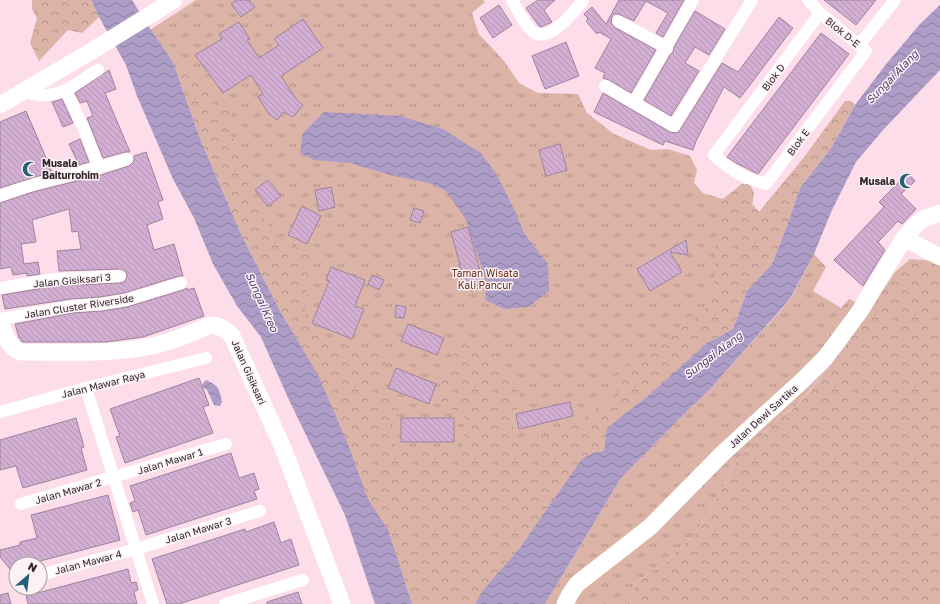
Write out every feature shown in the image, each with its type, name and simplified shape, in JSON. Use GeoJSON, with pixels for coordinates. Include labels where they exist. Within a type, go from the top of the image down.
{"type":"FeatureCollection","features":[{"type":"Feature","properties":{"kind":"street"},"geometry":{"type":"LineString","coordinates":[[0,105],[174,0]]}},
{"type":"Feature","properties":{"kind":"street"},"geometry":{"type":"LineString","coordinates":[[516,2],[529,28],[542,36],[549,34],[567,19],[583,0]]}},
{"type":"Feature","properties":{"kind":"street"},"geometry":{"type":"LineString","coordinates":[[634,103],[667,48],[677,27],[693,0]]}},
{"type":"Feature","properties":{"kind":"street"},"geometry":{"type":"LineString","coordinates":[[605,86],[674,126],[752,0]]}},
{"type":"Feature","properties":{"kind":"street"},"geometry":{"type":"LineString","coordinates":[[863,48],[895,0]]}},
{"type":"Feature","properties":{"kind":"street"},"geometry":{"type":"LineString","coordinates":[[812,1],[820,13]]}},
{"type":"Feature","properties":{"kind":"street","name":"Blok D-E"},"geometry":{"type":"LineString","coordinates":[[820,13],[863,48]]}},
{"type":"Feature","properties":{"kind":"street","name":"Blok D"},"geometry":{"type":"LineString","coordinates":[[714,155],[820,13]]}},
{"type":"Feature","properties":{"kind":"street"},"geometry":{"type":"LineString","coordinates":[[618,21],[667,48]]}},
{"type":"Feature","properties":{"kind":"street","name":"Blok E"},"geometry":{"type":"LineString","coordinates":[[714,155],[726,166],[741,176],[766,184],[863,48]]}},
{"type":"Feature","properties":{"kind":"street"},"geometry":{"type":"LineString","coordinates":[[22,92],[47,95],[66,91],[80,80],[98,70]]}},
{"type":"Feature","properties":{"kind":"street"},"geometry":{"type":"LineString","coordinates":[[66,91],[84,129],[99,168]]}},
{"type":"Feature","properties":{"kind":"street"},"geometry":{"type":"LineString","coordinates":[[0,196],[19,188],[99,168],[127,159]]}},
{"type":"Feature","properties":{"kind":"street","name":"Jalan Dewi Sartika"},"geometry":{"type":"LineString","coordinates":[[565,604],[570,594],[578,584],[650,528],[724,452],[803,380],[824,358],[860,311],[904,238],[916,224],[940,211]]}},
{"type":"Feature","properties":{"kind":"street"},"geometry":{"type":"LineString","coordinates":[[904,238],[940,257]]}},
{"type":"Feature","properties":{"kind":"street","name":"Jalan Gisiksari 3"},"geometry":{"type":"LineString","coordinates":[[0,288],[55,280],[120,276]]}},
{"type":"Feature","properties":{"kind":"street","name":"Jalan Cluster Riverside"},"geometry":{"type":"LineString","coordinates":[[0,320],[72,306],[101,304],[126,300],[181,283]]}},
{"type":"Feature","properties":{"kind":"street","name":"Jalan Gisiksari"},"geometry":{"type":"LineString","coordinates":[[0,320],[11,346],[21,352],[105,352],[134,349],[158,345],[211,326],[216,325],[227,330],[232,336],[283,448],[342,604]]}},
{"type":"Feature","properties":{"kind":"street","name":"Jalan Mawar Raya"},"geometry":{"type":"LineString","coordinates":[[0,412],[86,388],[206,358]]}},
{"type":"Feature","properties":{"kind":"street"},"geometry":{"type":"LineString","coordinates":[[86,388],[153,604]]}},
{"type":"Feature","properties":{"kind":"street","name":"Jalan Mawar 1"},"geometry":{"type":"LineString","coordinates":[[114,478],[226,444]]}},
{"type":"Feature","properties":{"kind":"street","name":"Jalan Mawar 2"},"geometry":{"type":"LineString","coordinates":[[21,504],[114,478]]}},
{"type":"Feature","properties":{"kind":"street","name":"Jalan Mawar 3"},"geometry":{"type":"LineString","coordinates":[[136,549],[260,510]]}},
{"type":"Feature","properties":{"kind":"street","name":"Jalan Mawar 4"},"geometry":{"type":"LineString","coordinates":[[48,573],[136,549]]}},
{"type":"Feature","properties":{"kind":"street"},"geometry":{"type":"LineString","coordinates":[[225,604],[303,580]]}},
{"type":"Feature","properties":{"kind":"green space"},"geometry":{"type":"Polygon","coordinates":[[[32,0],[91,0],[99,17],[82,33],[68,30],[39,61],[30,43],[37,18],[32,9],[32,0]]]}},
{"type":"Feature","properties":{"kind":"green space","name":"Taman Wisata Kali Pancur"},"geometry":{"type":"Polygon","coordinates":[[[196,0],[483,0],[485,2],[472,13],[479,34],[504,61],[519,83],[538,93],[578,94],[587,113],[614,134],[651,150],[668,149],[690,156],[697,170],[694,183],[703,193],[723,199],[742,184],[754,193],[752,204],[759,212],[787,226],[483,590],[475,604],[412,604],[408,590],[189,106],[173,62],[150,30],[196,0]]]}},
{"type":"Feature","properties":{"kind":"green space"},"geometry":{"type":"Polygon","coordinates":[[[197,70],[208,86],[232,112],[229,133],[254,167],[249,182],[251,201],[274,233],[292,245],[313,254],[307,277],[305,321],[315,333],[342,346],[357,344],[388,355],[379,388],[398,410],[390,427],[396,449],[436,452],[463,447],[464,415],[442,406],[442,382],[462,335],[489,346],[512,378],[522,401],[512,417],[514,441],[546,436],[569,429],[598,407],[615,398],[618,394],[613,379],[620,370],[637,361],[704,311],[714,286],[716,240],[723,199],[742,184],[750,184],[754,193],[752,204],[759,212],[805,156],[845,101],[851,101],[855,105],[832,147],[800,188],[772,264],[747,291],[733,329],[707,343],[649,395],[608,428],[604,451],[593,453],[582,459],[519,549],[483,590],[475,604],[412,604],[388,530],[368,499],[347,442],[319,377],[279,309],[241,234],[201,141],[178,75],[182,71],[197,70]]]}},
{"type":"Feature","properties":{"kind":"green space"},"geometry":{"type":"Polygon","coordinates":[[[814,254],[826,267],[813,291],[841,308],[849,299],[869,309],[846,343],[808,393],[799,403],[782,415],[736,461],[708,515],[694,534],[665,563],[636,582],[630,604],[545,604],[621,478],[712,387],[790,300],[814,254]]]}},
{"type":"Feature","properties":{"kind":"green space"},"geometry":{"type":"Polygon","coordinates":[[[910,259],[934,261],[940,265],[940,604],[630,604],[636,582],[665,563],[694,534],[708,515],[736,461],[782,415],[790,411],[805,397],[845,346],[895,272],[910,259]]]}},
{"type":"Feature","properties":{"kind":"water","name":"Sungai Kreo"},"geometry":{"type":"Polygon","coordinates":[[[91,0],[132,0],[173,62],[201,141],[241,234],[279,309],[319,377],[347,442],[368,499],[388,530],[412,604],[375,604],[345,515],[289,400],[261,337],[237,306],[213,264],[194,218],[173,179],[137,96],[126,65],[91,0]]]}},
{"type":"Feature","properties":{"kind":"water","name":"Sungai Alang"},"geometry":{"type":"Polygon","coordinates":[[[940,5],[940,70],[883,130],[856,162],[832,210],[814,254],[790,299],[712,387],[621,478],[545,604],[475,604],[483,590],[519,549],[582,459],[593,453],[604,451],[607,428],[649,395],[707,343],[733,329],[747,291],[772,264],[800,188],[832,147],[855,105],[887,63],[920,24],[940,5]]]}},
{"type":"Feature","properties":{"kind":"water"},"geometry":{"type":"Polygon","coordinates":[[[324,112],[400,116],[443,129],[481,153],[497,175],[524,233],[548,264],[549,291],[528,307],[504,309],[485,300],[487,283],[465,218],[445,190],[429,183],[390,175],[350,163],[314,160],[300,153],[303,133],[324,112]]]}},
{"type":"Feature","properties":{"kind":"water"},"geometry":{"type":"Polygon","coordinates":[[[206,380],[218,388],[222,402],[220,406],[214,405],[207,390],[202,385],[206,380]]]}},
{"type":"Feature","properties":{"kind":"building"},"geometry":{"type":"Polygon","coordinates":[[[237,0],[249,0],[255,7],[241,17],[231,4],[237,0]]]}},
{"type":"Feature","properties":{"kind":"building"},"geometry":{"type":"Polygon","coordinates":[[[538,0],[555,0],[544,10],[552,22],[541,27],[526,8],[538,0]]]}},
{"type":"Feature","properties":{"kind":"building"},"geometry":{"type":"Polygon","coordinates":[[[619,0],[684,0],[663,37],[656,33],[668,13],[646,1],[634,21],[618,14],[614,14],[612,17],[611,22],[614,27],[656,50],[631,93],[603,78],[605,73],[595,68],[611,39],[599,32],[597,34],[586,21],[588,19],[584,14],[592,7],[606,24],[619,0]]]}},
{"type":"Feature","properties":{"kind":"building"},"geometry":{"type":"Polygon","coordinates":[[[824,0],[876,0],[856,25],[824,0]]]}},
{"type":"Feature","properties":{"kind":"building"},"geometry":{"type":"Polygon","coordinates":[[[499,5],[512,25],[493,38],[480,18],[499,5]]]}},
{"type":"Feature","properties":{"kind":"building"},"geometry":{"type":"Polygon","coordinates":[[[695,11],[725,29],[709,55],[695,47],[685,63],[699,71],[671,116],[644,100],[673,52],[674,47],[695,11]]]}},
{"type":"Feature","properties":{"kind":"building"},"geometry":{"type":"Polygon","coordinates":[[[779,17],[793,28],[740,98],[724,87],[696,141],[693,150],[665,141],[663,145],[594,112],[603,93],[670,132],[677,133],[722,63],[738,72],[779,17]]]}},
{"type":"Feature","properties":{"kind":"building"},"geometry":{"type":"Polygon","coordinates":[[[303,19],[323,48],[281,76],[296,99],[303,105],[293,117],[283,112],[277,120],[269,114],[258,97],[263,94],[251,75],[223,93],[195,55],[222,39],[219,34],[239,22],[250,39],[247,40],[259,58],[279,45],[274,39],[303,19]]]}},
{"type":"Feature","properties":{"kind":"building"},"geometry":{"type":"Polygon","coordinates":[[[821,33],[849,54],[758,174],[727,157],[821,33]]]}},
{"type":"Feature","properties":{"kind":"building"},"geometry":{"type":"Polygon","coordinates":[[[566,42],[579,76],[545,89],[532,56],[566,42]]]}},
{"type":"Feature","properties":{"kind":"building"},"geometry":{"type":"Polygon","coordinates":[[[109,70],[116,89],[105,93],[130,152],[103,158],[87,118],[93,116],[87,101],[80,103],[75,93],[109,70]]]}},
{"type":"Feature","properties":{"kind":"building"},"geometry":{"type":"Polygon","coordinates":[[[62,99],[73,123],[63,127],[52,102],[62,99]]]}},
{"type":"Feature","properties":{"kind":"building"},"geometry":{"type":"Polygon","coordinates":[[[26,111],[52,172],[0,188],[0,122],[26,111]]]}},
{"type":"Feature","properties":{"kind":"building"},"geometry":{"type":"Polygon","coordinates":[[[80,139],[89,162],[79,165],[69,144],[80,139]]]}},
{"type":"Feature","properties":{"kind":"building"},"geometry":{"type":"Polygon","coordinates":[[[560,144],[567,170],[546,176],[539,150],[560,144]]]}},
{"type":"Feature","properties":{"kind":"building"},"geometry":{"type":"Polygon","coordinates":[[[146,152],[163,200],[158,202],[163,219],[147,225],[154,250],[174,244],[183,276],[124,293],[5,309],[2,295],[56,286],[120,283],[124,282],[127,276],[126,272],[120,269],[59,271],[57,251],[81,249],[78,231],[72,232],[69,209],[32,220],[36,242],[21,244],[24,264],[38,262],[40,274],[27,276],[27,273],[13,275],[11,267],[0,269],[0,203],[33,192],[101,175],[129,166],[134,161],[134,156],[146,152]]]}},
{"type":"Feature","properties":{"kind":"building"},"geometry":{"type":"Polygon","coordinates":[[[908,173],[915,181],[901,194],[916,209],[902,224],[898,221],[878,242],[885,250],[863,286],[834,260],[884,207],[879,202],[908,173]]]}},
{"type":"Feature","properties":{"kind":"building"},"geometry":{"type":"Polygon","coordinates":[[[268,180],[281,196],[268,206],[255,190],[268,180]]]}},
{"type":"Feature","properties":{"kind":"building"},"geometry":{"type":"Polygon","coordinates":[[[331,187],[335,207],[319,211],[315,190],[331,187]]]}},
{"type":"Feature","properties":{"kind":"building"},"geometry":{"type":"Polygon","coordinates":[[[302,206],[321,216],[307,244],[288,235],[302,206]]]}},
{"type":"Feature","properties":{"kind":"building"},"geometry":{"type":"Polygon","coordinates":[[[414,208],[424,211],[420,223],[410,220],[414,208]]]}},
{"type":"Feature","properties":{"kind":"building"},"geometry":{"type":"Polygon","coordinates":[[[468,227],[484,286],[471,291],[466,278],[464,279],[451,232],[468,227]]]}},
{"type":"Feature","properties":{"kind":"building"},"geometry":{"type":"Polygon","coordinates":[[[686,240],[688,255],[670,252],[682,272],[650,291],[637,269],[686,240]]]}},
{"type":"Feature","properties":{"kind":"building"},"geometry":{"type":"Polygon","coordinates":[[[331,267],[365,280],[355,306],[364,309],[352,339],[312,323],[329,281],[326,280],[331,267]]]}},
{"type":"Feature","properties":{"kind":"building"},"geometry":{"type":"Polygon","coordinates":[[[372,275],[384,280],[379,290],[368,284],[372,275]]]}},
{"type":"Feature","properties":{"kind":"building"},"geometry":{"type":"Polygon","coordinates":[[[187,288],[187,290],[194,288],[204,316],[143,337],[106,342],[23,342],[21,341],[21,338],[19,338],[15,324],[73,313],[102,311],[127,307],[187,288]]]}},
{"type":"Feature","properties":{"kind":"building"},"geometry":{"type":"Polygon","coordinates":[[[396,305],[406,307],[404,318],[395,317],[396,305]]]}},
{"type":"Feature","properties":{"kind":"building"},"geometry":{"type":"Polygon","coordinates":[[[408,324],[444,338],[437,355],[401,341],[408,324]]]}},
{"type":"Feature","properties":{"kind":"building"},"geometry":{"type":"Polygon","coordinates":[[[396,368],[436,384],[429,404],[388,388],[396,368]]]}},
{"type":"Feature","properties":{"kind":"building"},"geometry":{"type":"Polygon","coordinates":[[[199,378],[209,405],[203,407],[213,433],[125,463],[116,437],[120,436],[110,409],[199,378]]]}},
{"type":"Feature","properties":{"kind":"building"},"geometry":{"type":"Polygon","coordinates":[[[570,402],[573,416],[519,429],[516,414],[570,402]]]}},
{"type":"Feature","properties":{"kind":"building"},"geometry":{"type":"Polygon","coordinates":[[[76,418],[84,447],[81,448],[87,470],[23,488],[16,466],[0,470],[0,440],[76,418]]]}},
{"type":"Feature","properties":{"kind":"building"},"geometry":{"type":"Polygon","coordinates":[[[401,418],[454,418],[454,442],[401,442],[401,418]]]}},
{"type":"Feature","properties":{"kind":"building"},"geometry":{"type":"Polygon","coordinates":[[[231,453],[239,478],[254,473],[259,489],[254,491],[257,499],[146,535],[138,510],[133,512],[130,503],[135,501],[130,486],[231,453]]]}},
{"type":"Feature","properties":{"kind":"building"},"geometry":{"type":"Polygon","coordinates":[[[108,495],[120,540],[48,559],[48,556],[8,556],[8,567],[0,557],[0,550],[20,545],[20,542],[37,538],[31,515],[108,495]]]}},
{"type":"Feature","properties":{"kind":"building"},"geometry":{"type":"Polygon","coordinates":[[[274,522],[281,543],[291,539],[299,565],[179,604],[167,604],[152,559],[245,529],[246,532],[274,522]]]}},
{"type":"Feature","properties":{"kind":"building"},"geometry":{"type":"Polygon","coordinates":[[[128,569],[131,583],[136,582],[138,590],[134,591],[137,604],[28,604],[26,596],[48,596],[48,590],[128,569]]]}},
{"type":"Feature","properties":{"kind":"building"},"geometry":{"type":"Polygon","coordinates":[[[298,592],[302,604],[267,604],[267,602],[298,592]]]}},
{"type":"Feature","properties":{"kind":"building"},"geometry":{"type":"Polygon","coordinates":[[[8,593],[11,604],[0,604],[0,595],[8,593]]]}},
{"type":"Feature","properties":{"kind":"place","name":"Musala Baiturrohim"},"geometry":{"type":"Point","coordinates":[30,169]}},
{"type":"Feature","properties":{"kind":"place","name":"Musala"},"geometry":{"type":"Point","coordinates":[907,181]}}]}
